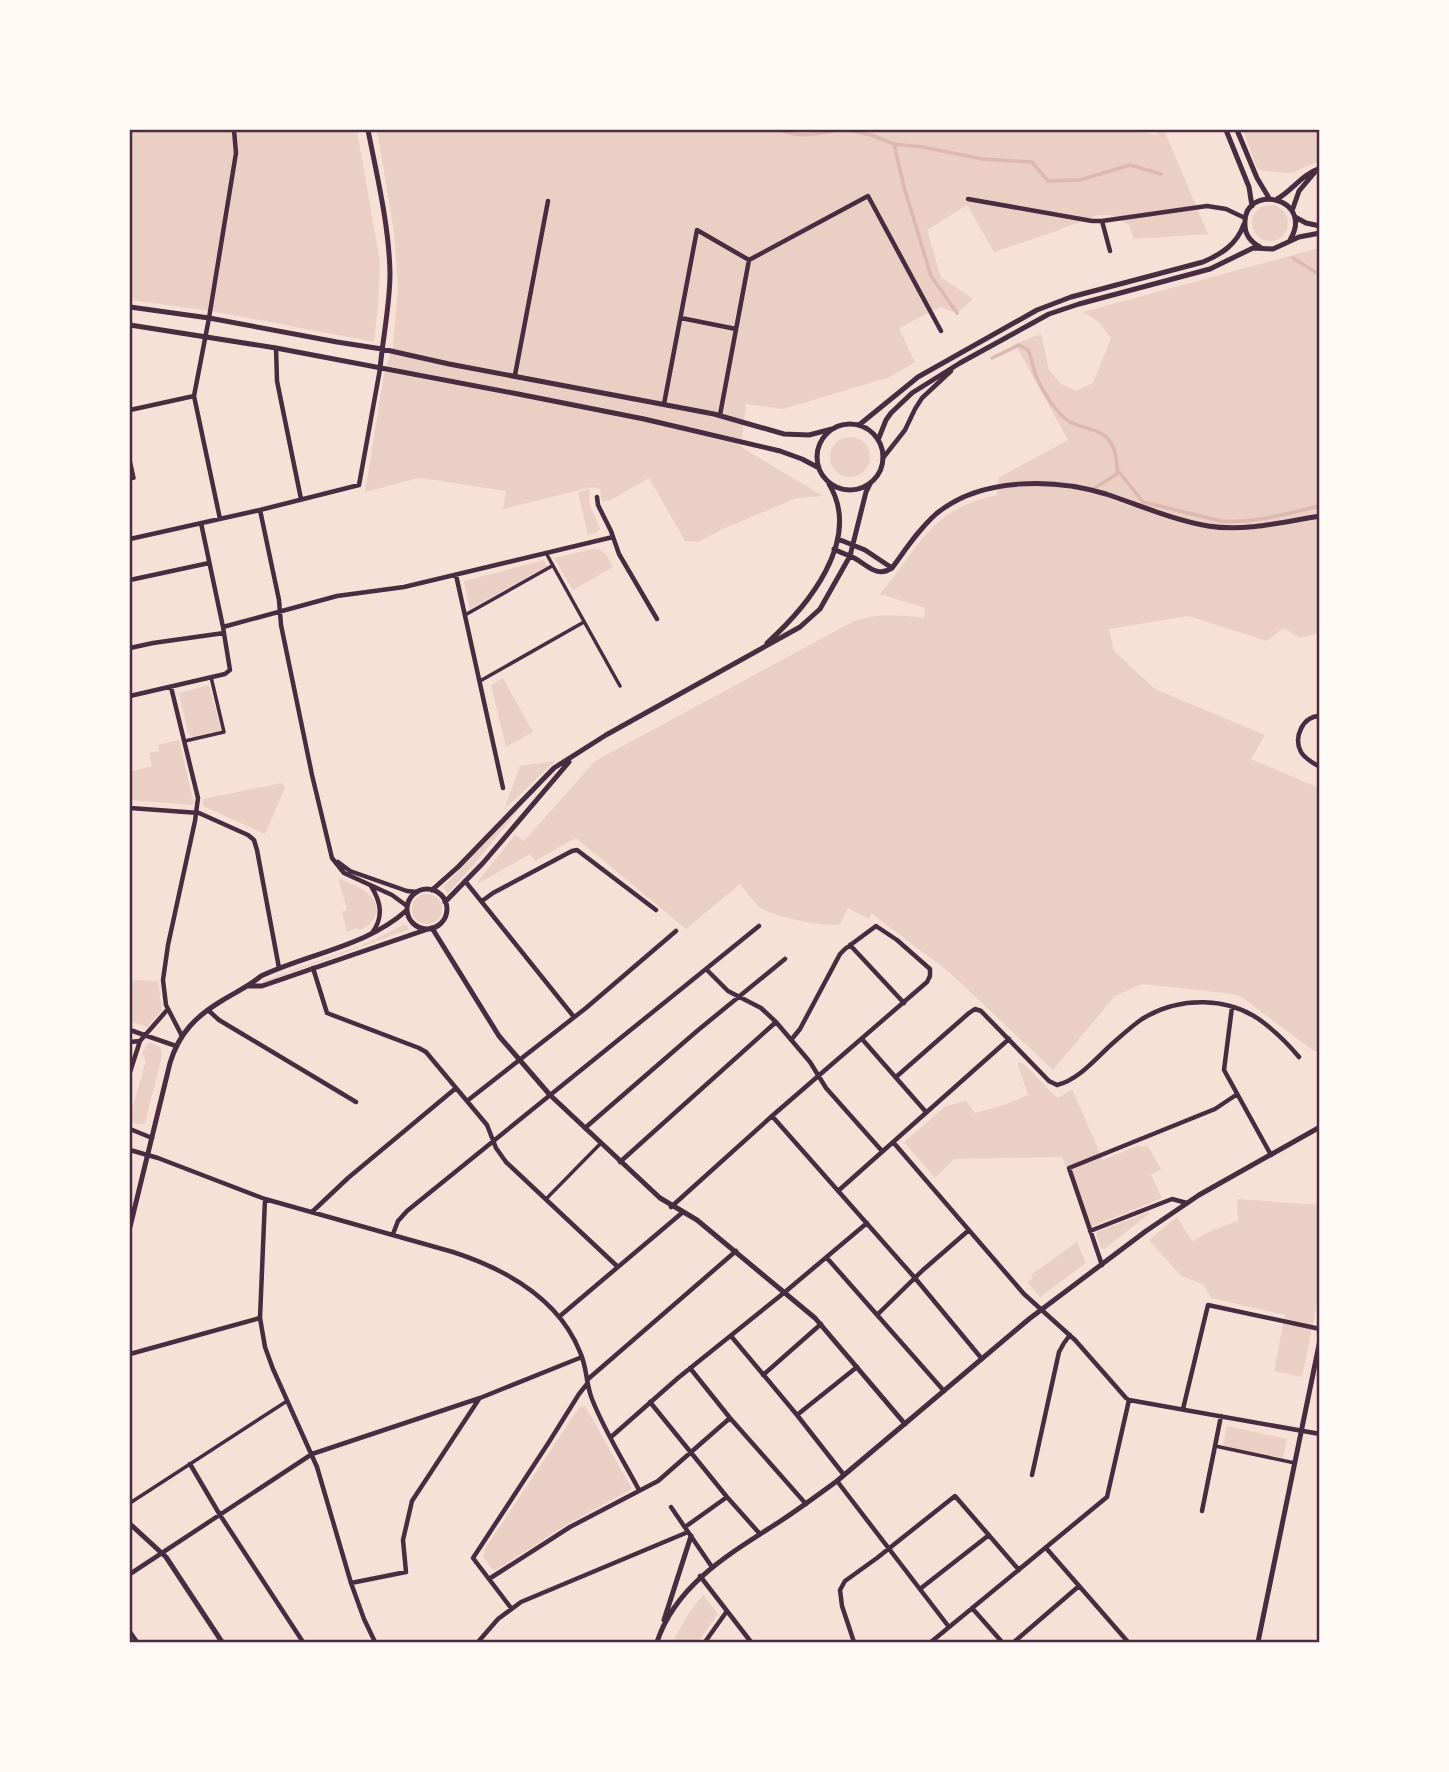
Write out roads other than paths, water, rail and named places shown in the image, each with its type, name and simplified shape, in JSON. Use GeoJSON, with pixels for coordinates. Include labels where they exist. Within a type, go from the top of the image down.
{"type":"FeatureCollection","features":[{"type":"Feature","properties":{"kind":"street"},"geometry":{"type":"LineString","coordinates":[[220,519],[194,396],[236,153],[234,130]]}},
{"type":"Feature","properties":{"kind":"street"},"geometry":{"type":"LineString","coordinates":[[130,539],[359,485],[388,313],[390,261],[368,130]]}},
{"type":"Feature","properties":{"kind":"street"},"geometry":{"type":"LineString","coordinates":[[1226,130],[1250,187],[1252,206]]}},
{"type":"Feature","properties":{"kind":"street"},"geometry":{"type":"LineString","coordinates":[[1237,130],[1257,178],[1269,198]]}},
{"type":"Feature","properties":{"kind":"street"},"geometry":{"type":"LineString","coordinates":[[1277,199],[1306,174],[1320,168]]}},
{"type":"Feature","properties":{"kind":"street"},"geometry":{"type":"LineString","coordinates":[[1290,240],[1295,229],[1293,204],[1299,191],[1320,168]]}},
{"type":"Feature","properties":{"kind":"street"},"geometry":{"type":"LineString","coordinates":[[749,260],[868,196],[941,331]]}},
{"type":"Feature","properties":{"kind":"street"},"geometry":{"type":"LineString","coordinates":[[859,425],[918,377],[1020,319],[1061,300],[1214,257],[1232,245],[1252,206],[1257,202],[1269,198],[1277,199],[1306,223],[1320,226]]}},
{"type":"Feature","properties":{"kind":"street"},"geometry":{"type":"LineString","coordinates":[[968,199],[1102,221],[1207,206],[1226,209],[1245,221],[1249,238],[1260,247]]}},
{"type":"Feature","properties":{"kind":"street"},"geometry":{"type":"LineString","coordinates":[[515,375],[548,201]]}},
{"type":"Feature","properties":{"kind":"street"},"geometry":{"type":"LineString","coordinates":[[1102,221],[1110,251]]}},
{"type":"Feature","properties":{"kind":"street"},"geometry":{"type":"LineString","coordinates":[[664,404],[697,230],[749,260]]}},
{"type":"Feature","properties":{"kind":"street"},"geometry":{"type":"LineString","coordinates":[[878,440],[886,420],[899,405],[927,383],[1016,331],[1057,311],[1204,271],[1260,247],[1273,249],[1290,240],[1320,233]]}},
{"type":"Feature","properties":{"kind":"street"},"geometry":{"type":"LineString","coordinates":[[720,415],[749,260]]}},
{"type":"Feature","properties":{"kind":"street"},"geometry":{"type":"LineString","coordinates":[[130,307],[382,348],[449,364],[720,415],[784,434],[809,435],[841,426],[859,425],[873,433],[878,440],[883,458],[881,467],[866,492],[854,546],[820,609],[800,627],[554,768],[458,867],[432,890]]}},
{"type":"Feature","properties":{"kind":"street"},"geometry":{"type":"LineString","coordinates":[[681,318],[736,329]]}},
{"type":"Feature","properties":{"kind":"street"},"geometry":{"type":"LineString","coordinates":[[130,325],[276,348],[644,419],[780,451],[819,468]]}},
{"type":"Feature","properties":{"kind":"street"},"geometry":{"type":"LineString","coordinates":[[276,348],[277,380],[301,499]]}},
{"type":"Feature","properties":{"kind":"street"},"geometry":{"type":"LineString","coordinates":[[883,458],[904,432],[922,398],[960,363]]}},
{"type":"Feature","properties":{"kind":"street"},"geometry":{"type":"LineString","coordinates":[[130,410],[194,396]]}},
{"type":"Feature","properties":{"kind":"street"},"geometry":{"type":"LineString","coordinates":[[757,652],[786,626],[808,600],[838,539],[841,527],[839,503],[819,468],[817,457],[824,436],[832,429]]}},
{"type":"Feature","properties":{"kind":"street"},"geometry":{"type":"LineString","coordinates":[[130,460],[132,479]]}},
{"type":"Feature","properties":{"kind":"street"},"geometry":{"type":"LineString","coordinates":[[828,482],[836,487],[854,490],[871,482]]}},
{"type":"Feature","properties":{"kind":"street"},"geometry":{"type":"LineString","coordinates":[[834,550],[877,572],[888,571],[920,531],[944,508],[973,494],[1013,485],[1047,483],[1092,490],[1215,527],[1258,526],[1320,516]]}},
{"type":"Feature","properties":{"kind":"street"},"geometry":{"type":"LineString","coordinates":[[597,497],[619,554],[657,619]]}},
{"type":"Feature","properties":{"kind":"street"},"geometry":{"type":"LineString","coordinates":[[260,510],[312,775],[332,858],[344,873],[392,895],[407,908]]}},
{"type":"Feature","properties":{"kind":"street"},"geometry":{"type":"LineString","coordinates":[[130,696],[229,672],[201,523]]}},
{"type":"Feature","properties":{"kind":"street"},"geometry":{"type":"LineString","coordinates":[[130,648],[223,630],[344,595],[395,589],[613,537]]}},
{"type":"Feature","properties":{"kind":"street"},"geometry":{"type":"LineString","coordinates":[[838,539],[865,550],[892,568]]}},
{"type":"Feature","properties":{"kind":"street"},"geometry":{"type":"LineString","coordinates":[[546,553],[620,686]]}},
{"type":"Feature","properties":{"kind":"street"},"geometry":{"type":"LineString","coordinates":[[130,580],[209,563]]}},
{"type":"Feature","properties":{"kind":"street"},"geometry":{"type":"LineString","coordinates":[[465,615],[553,566]]}},
{"type":"Feature","properties":{"kind":"street"},"geometry":{"type":"LineString","coordinates":[[457,575],[503,788]]}},
{"type":"Feature","properties":{"kind":"street"},"geometry":{"type":"LineString","coordinates":[[480,681],[584,622]]}},
{"type":"Feature","properties":{"kind":"street"},"geometry":{"type":"LineString","coordinates":[[185,741],[224,732],[211,677]]}},
{"type":"Feature","properties":{"kind":"street"},"geometry":{"type":"LineString","coordinates":[[171,687],[198,798],[164,963],[163,985],[168,1009],[182,1036]]}},
{"type":"Feature","properties":{"kind":"street"},"geometry":{"type":"LineString","coordinates":[[1320,716],[1312,716],[1305,722],[1298,740],[1303,757],[1320,767]]}},
{"type":"Feature","properties":{"kind":"street"},"geometry":{"type":"LineString","coordinates":[[445,902],[574,757]]}},
{"type":"Feature","properties":{"kind":"street"},"geometry":{"type":"LineString","coordinates":[[130,808],[197,813],[252,838],[255,842],[279,968]]}},
{"type":"Feature","properties":{"kind":"street"},"geometry":{"type":"LineString","coordinates":[[482,901],[577,850],[656,910]]}},
{"type":"Feature","properties":{"kind":"street"},"geometry":{"type":"LineString","coordinates":[[249,986],[262,986],[431,928],[444,918],[445,902],[432,890],[407,891],[350,871],[332,858]]}},
{"type":"Feature","properties":{"kind":"street"},"geometry":{"type":"LineString","coordinates":[[466,881],[574,1017]]}},
{"type":"Feature","properties":{"kind":"street"},"geometry":{"type":"LineString","coordinates":[[368,936],[377,926],[381,915],[379,903],[370,886]]}},
{"type":"Feature","properties":{"kind":"street"},"geometry":{"type":"LineString","coordinates":[[416,892],[410,898],[407,908],[409,918],[415,925],[431,928]]}},
{"type":"Feature","properties":{"kind":"street"},"geometry":{"type":"LineString","coordinates":[[130,1227],[176,1046],[182,1036],[208,1010],[261,976],[382,930],[407,908]]}},
{"type":"Feature","properties":{"kind":"street"},"geometry":{"type":"LineString","coordinates":[[393,1234],[398,1221],[407,1211],[759,926]]}},
{"type":"Feature","properties":{"kind":"street"},"geometry":{"type":"LineString","coordinates":[[671,1206],[927,982],[930,974],[927,965],[898,940],[876,926],[842,951],[800,1029],[791,1040]]}},
{"type":"Feature","properties":{"kind":"street"},"geometry":{"type":"LineString","coordinates":[[431,928],[495,1029],[550,1095],[660,1198],[697,1220],[821,1324],[905,1424]]}},
{"type":"Feature","properties":{"kind":"street"},"geometry":{"type":"LineString","coordinates":[[467,1101],[574,1017],[676,931]]}},
{"type":"Feature","properties":{"kind":"street"},"geometry":{"type":"LineString","coordinates":[[850,945],[904,1003]]}},
{"type":"Feature","properties":{"kind":"street"},"geometry":{"type":"LineString","coordinates":[[585,1128],[785,959]]}},
{"type":"Feature","properties":{"kind":"street"},"geometry":{"type":"LineString","coordinates":[[313,968],[327,1013],[423,1050],[487,1125],[497,1150],[506,1162],[618,1268]]}},
{"type":"Feature","properties":{"kind":"street"},"geometry":{"type":"LineString","coordinates":[[706,969],[725,989],[761,1008],[776,1023],[810,1062],[826,1088],[882,1152]]}},
{"type":"Feature","properties":{"kind":"street"},"geometry":{"type":"LineString","coordinates":[[896,1077],[975,1009],[980,1010],[1049,1081],[1057,1085],[1070,1080],[1126,1031],[1152,1014],[1172,1006],[1199,1002],[1214,1002],[1232,1007],[1262,1021],[1299,1057]]}},
{"type":"Feature","properties":{"kind":"street"},"geometry":{"type":"LineString","coordinates":[[1232,1007],[1224,1068],[1236,1095],[1270,1154]]}},
{"type":"Feature","properties":{"kind":"street"},"geometry":{"type":"LineString","coordinates":[[130,1072],[140,1041],[168,1009]]}},
{"type":"Feature","properties":{"kind":"street"},"geometry":{"type":"LineString","coordinates":[[208,1010],[219,1020],[356,1102]]}},
{"type":"Feature","properties":{"kind":"street"},"geometry":{"type":"LineString","coordinates":[[620,1162],[776,1023]]}},
{"type":"Feature","properties":{"kind":"street"},"geometry":{"type":"LineString","coordinates":[[130,1030],[176,1046]]}},
{"type":"Feature","properties":{"kind":"street"},"geometry":{"type":"LineString","coordinates":[[862,1039],[926,1112]]}},
{"type":"Feature","properties":{"kind":"street"},"geometry":{"type":"LineString","coordinates":[[838,1191],[1009,1039]]}},
{"type":"Feature","properties":{"kind":"street"},"geometry":{"type":"LineString","coordinates":[[130,1042],[140,1041]]}},
{"type":"Feature","properties":{"kind":"street"},"geometry":{"type":"LineString","coordinates":[[312,1213],[348,1178],[456,1088]]}},
{"type":"Feature","properties":{"kind":"street"},"geometry":{"type":"LineString","coordinates":[[1102,1265],[1069,1168],[1215,1109],[1236,1095]]}},
{"type":"Feature","properties":{"kind":"street"},"geometry":{"type":"LineString","coordinates":[[772,1116],[915,1278],[982,1359]]}},
{"type":"Feature","properties":{"kind":"street"},"geometry":{"type":"LineString","coordinates":[[661,1631],[668,1616],[700,1576],[844,1475],[1041,1310],[1187,1203],[1320,1127]]}},
{"type":"Feature","properties":{"kind":"street"},"geometry":{"type":"LineString","coordinates":[[130,1129],[152,1138]]}},
{"type":"Feature","properties":{"kind":"street"},"geometry":{"type":"LineString","coordinates":[[893,1142],[1029,1299],[1070,1335],[1129,1400],[1320,1434]]}},
{"type":"Feature","properties":{"kind":"street"},"geometry":{"type":"LineString","coordinates":[[545,1199],[601,1143]]}},
{"type":"Feature","properties":{"kind":"street"},"geometry":{"type":"LineString","coordinates":[[130,1150],[265,1199],[453,1252],[491,1267],[529,1289],[560,1316],[577,1344],[594,1404],[639,1490]]}},
{"type":"Feature","properties":{"kind":"street"},"geometry":{"type":"LineString","coordinates":[[265,1199],[260,1318],[265,1347],[312,1454],[351,1583],[375,1643]]}},
{"type":"Feature","properties":{"kind":"street"},"geometry":{"type":"LineString","coordinates":[[1090,1231],[1172,1199],[1187,1203]]}},
{"type":"Feature","properties":{"kind":"street"},"geometry":{"type":"LineString","coordinates":[[560,1316],[683,1212]]}},
{"type":"Feature","properties":{"kind":"street"},"geometry":{"type":"LineString","coordinates":[[611,1437],[690,1368],[867,1223]]}},
{"type":"Feature","properties":{"kind":"street"},"geometry":{"type":"LineString","coordinates":[[878,1314],[969,1230]]}},
{"type":"Feature","properties":{"kind":"street"},"geometry":{"type":"LineString","coordinates":[[511,1608],[473,1558],[587,1382],[736,1251]]}},
{"type":"Feature","properties":{"kind":"street"},"geometry":{"type":"LineString","coordinates":[[827,1258],[944,1391]]}},
{"type":"Feature","properties":{"kind":"street"},"geometry":{"type":"LineString","coordinates":[[1183,1409],[1208,1305],[1320,1329]]}},
{"type":"Feature","properties":{"kind":"street"},"geometry":{"type":"LineString","coordinates":[[130,1354],[260,1318]]}},
{"type":"Feature","properties":{"kind":"street"},"geometry":{"type":"LineString","coordinates":[[763,1375],[821,1324]]}},
{"type":"Feature","properties":{"kind":"street"},"geometry":{"type":"LineString","coordinates":[[1032,1475],[1059,1352],[1070,1335]]}},
{"type":"Feature","properties":{"kind":"street"},"geometry":{"type":"LineString","coordinates":[[731,1336],[844,1475]]}},
{"type":"Feature","properties":{"kind":"street"},"geometry":{"type":"LineString","coordinates":[[1258,1643],[1320,1340]]}},
{"type":"Feature","properties":{"kind":"street"},"geometry":{"type":"LineString","coordinates":[[130,1574],[312,1454],[480,1398],[582,1357]]}},
{"type":"Feature","properties":{"kind":"street"},"geometry":{"type":"LineString","coordinates":[[797,1415],[857,1367]]}},
{"type":"Feature","properties":{"kind":"street"},"geometry":{"type":"LineString","coordinates":[[690,1368],[806,1504]]}},
{"type":"Feature","properties":{"kind":"street"},"geometry":{"type":"LineString","coordinates":[[351,1583],[406,1572],[403,1540],[412,1501],[480,1398]]}},
{"type":"Feature","properties":{"kind":"street"},"geometry":{"type":"LineString","coordinates":[[931,1643],[1104,1501],[1108,1494],[1129,1400]]}},
{"type":"Feature","properties":{"kind":"street"},"geometry":{"type":"LineString","coordinates":[[130,1503],[287,1401]]}},
{"type":"Feature","properties":{"kind":"street"},"geometry":{"type":"LineString","coordinates":[[650,1402],[760,1534]]}},
{"type":"Feature","properties":{"kind":"street"},"geometry":{"type":"LineString","coordinates":[[1202,1511],[1221,1416]]}},
{"type":"Feature","properties":{"kind":"street"},"geometry":{"type":"LineString","coordinates":[[489,1579],[570,1527],[657,1481],[730,1418]]}},
{"type":"Feature","properties":{"kind":"street"},"geometry":{"type":"LineString","coordinates":[[1215,1446],[1295,1463]]}},
{"type":"Feature","properties":{"kind":"street"},"geometry":{"type":"LineString","coordinates":[[190,1464],[303,1643]]}},
{"type":"Feature","properties":{"kind":"street"},"geometry":{"type":"LineString","coordinates":[[837,1480],[949,1627]]}},
{"type":"Feature","properties":{"kind":"street"},"geometry":{"type":"LineString","coordinates":[[854,1643],[842,1606],[841,1587],[847,1579],[955,1496],[1019,1570]]}},
{"type":"Feature","properties":{"kind":"street"},"geometry":{"type":"LineString","coordinates":[[478,1643],[511,1608],[530,1597],[688,1532],[727,1497]]}},
{"type":"Feature","properties":{"kind":"street"},"geometry":{"type":"LineString","coordinates":[[671,1507],[712,1567]]}},
{"type":"Feature","properties":{"kind":"street"},"geometry":{"type":"LineString","coordinates":[[130,1524],[162,1553],[222,1643]]}},
{"type":"Feature","properties":{"kind":"street"},"geometry":{"type":"LineString","coordinates":[[657,1643],[688,1532]]}},
{"type":"Feature","properties":{"kind":"street"},"geometry":{"type":"LineString","coordinates":[[920,1589],[989,1535]]}},
{"type":"Feature","properties":{"kind":"street"},"geometry":{"type":"LineString","coordinates":[[1046,1548],[1128,1643]]}},
{"type":"Feature","properties":{"kind":"street"},"geometry":{"type":"LineString","coordinates":[[700,1576],[751,1643]]}},
{"type":"Feature","properties":{"kind":"street"},"geometry":{"type":"LineString","coordinates":[[1014,1643],[1079,1586]]}},
{"type":"Feature","properties":{"kind":"street"},"geometry":{"type":"LineString","coordinates":[[972,1608],[1002,1643]]}},
{"type":"Feature","properties":{"kind":"street"},"geometry":{"type":"LineString","coordinates":[[705,1643],[727,1611]]}},
{"type":"Feature","properties":{"kind":"street"},"geometry":{"type":"LineString","coordinates":[[130,1632],[136,1643]]}},
{"type":"Feature","properties":{"kind":"waterway"},"geometry":{"type":"LineString","coordinates":[[777,130],[805,135],[837,130]]}},
{"type":"Feature","properties":{"kind":"waterway"},"geometry":{"type":"LineString","coordinates":[[848,130],[894,144],[982,159],[1032,162],[1048,181],[1080,180],[1130,165],[1161,174]]}},
{"type":"Feature","properties":{"kind":"waterway"},"geometry":{"type":"LineString","coordinates":[[894,144],[931,276],[957,313]]}},
{"type":"Feature","properties":{"kind":"waterway"},"geometry":{"type":"LineString","coordinates":[[1293,258],[1320,275]]}},
{"type":"Feature","properties":{"kind":"waterway"},"geometry":{"type":"LineString","coordinates":[[992,358],[1019,345],[1028,350],[1040,385],[1060,414],[1073,423],[1100,433],[1110,442],[1117,460],[1117,474],[1093,489]]}},
{"type":"Feature","properties":{"kind":"waterway"},"geometry":{"type":"LineString","coordinates":[[1119,472],[1143,502],[1221,521],[1258,519],[1320,506]]}}]}
